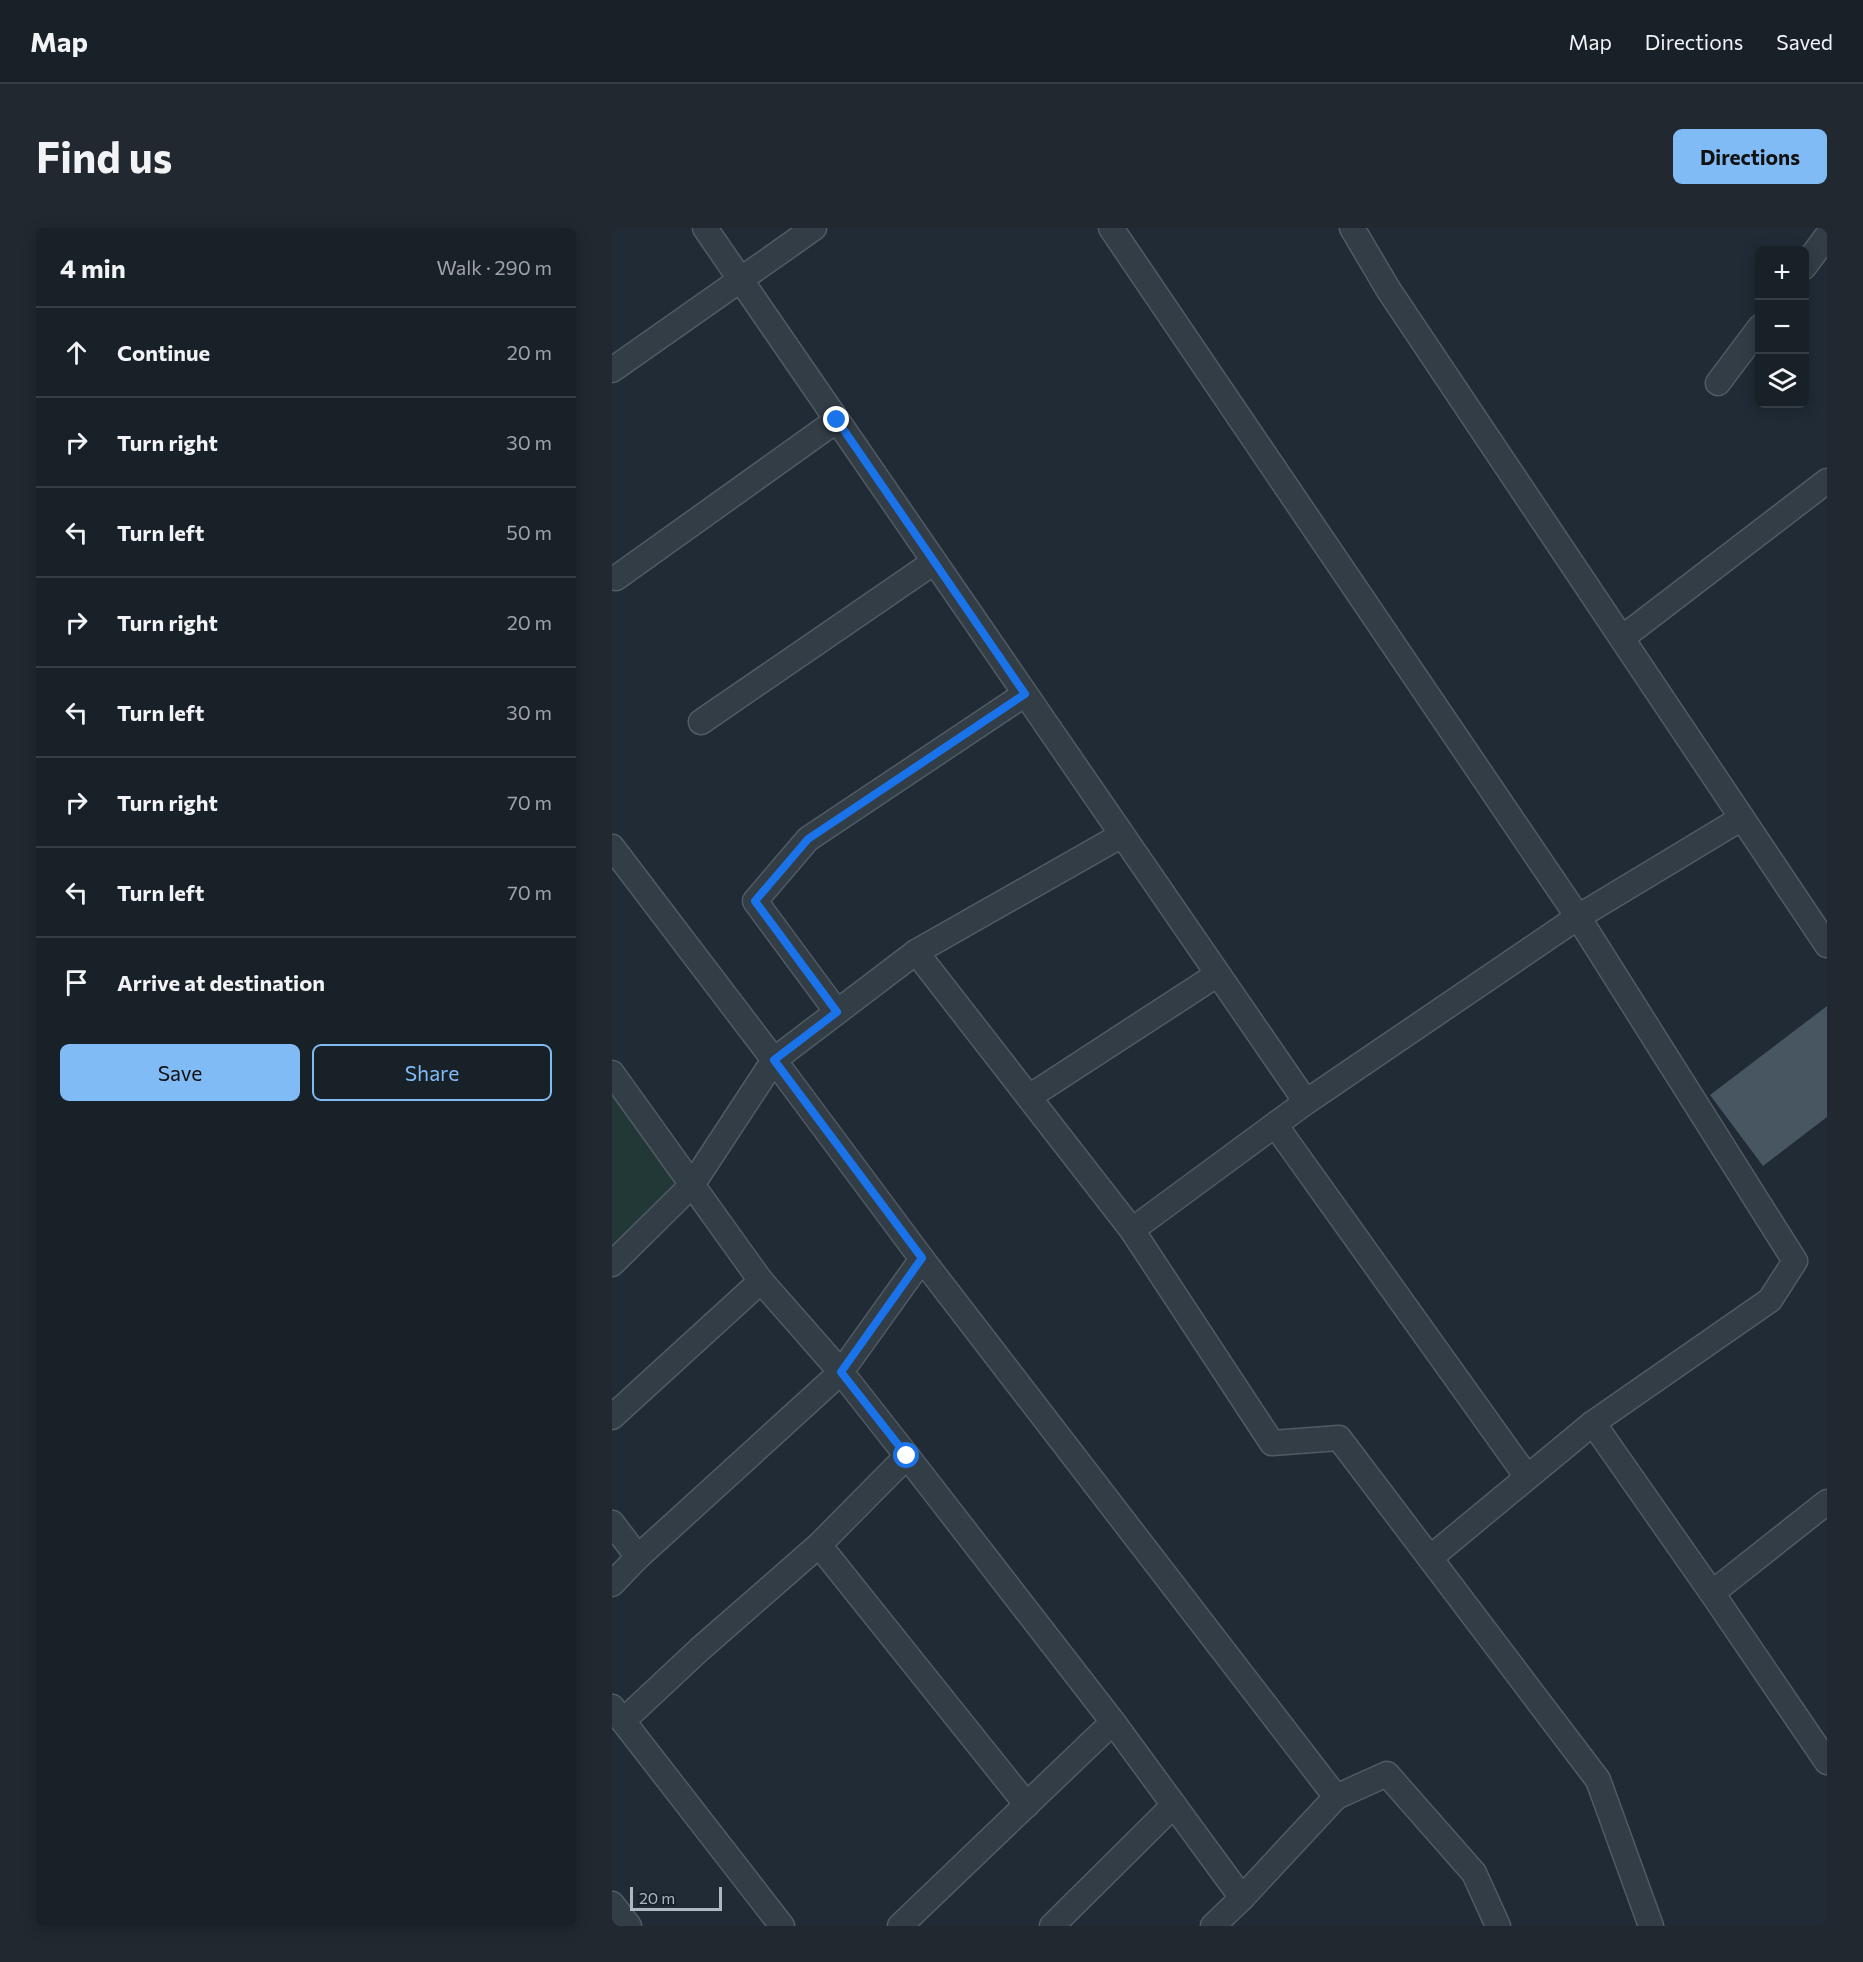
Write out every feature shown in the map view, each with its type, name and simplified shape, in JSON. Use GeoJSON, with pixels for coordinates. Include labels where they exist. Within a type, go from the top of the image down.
{"type":"FeatureCollection","features":[{"type":"Feature","properties":{"kind":"street"},"geometry":{"type":"LineString","coordinates":[[705,228],[1306,1102]]}},
{"type":"Feature","properties":{"kind":"street"},"geometry":{"type":"LineString","coordinates":[[612,370],[814,228]]}},
{"type":"Feature","properties":{"kind":"street"},"geometry":{"type":"LineString","coordinates":[[1112,228],[1578,917],[1795,1261],[1770,1300],[1593,1423],[1430,1558]]}},
{"type":"Feature","properties":{"kind":"street"},"geometry":{"type":"LineString","coordinates":[[1352,228],[1388,289],[1827,945]]}},
{"type":"Feature","properties":{"kind":"street"},"geometry":{"type":"LineString","coordinates":[[1809,260],[1827,236]]}},
{"type":"Feature","properties":{"kind":"street"},"geometry":{"type":"LineString","coordinates":[[1718,383],[1755,334]]}},
{"type":"Feature","properties":{"kind":"street"},"geometry":{"type":"LineString","coordinates":[[616,578],[837,420]]}},
{"type":"Feature","properties":{"kind":"street"},"geometry":{"type":"LineString","coordinates":[[1622,638],[1827,481]]}},
{"type":"Feature","properties":{"kind":"street"},"geometry":{"type":"LineString","coordinates":[[701,722],[934,562]]}},
{"type":"Feature","properties":{"kind":"street"},"geometry":{"type":"LineString","coordinates":[[837,1012],[755,901],[808,839],[1025,694]]}},
{"type":"Feature","properties":{"kind":"street"},"geometry":{"type":"LineString","coordinates":[[1132,1230],[1306,1102],[1578,917],[1742,818]]}},
{"type":"Feature","properties":{"kind":"street"},"geometry":{"type":"LineString","coordinates":[[612,1264],[692,1185],[774,1060],[916,952],[1122,835]]}},
{"type":"Feature","properties":{"kind":"street"},"geometry":{"type":"LineString","coordinates":[[612,847],[922,1258],[1336,1797]]}},
{"type":"Feature","properties":{"kind":"street"},"geometry":{"type":"LineString","coordinates":[[916,952],[1132,1230],[1272,1443],[1339,1438],[1598,1780],[1651,1926]]}},
{"type":"Feature","properties":{"kind":"street"},"geometry":{"type":"LineString","coordinates":[[1029,1097],[1218,974]]}},
{"type":"Feature","properties":{"kind":"street"},"geometry":{"type":"LineString","coordinates":[[612,1073],[761,1281],[841,1372],[907,1456],[1113,1722],[1242,1898]]}},
{"type":"Feature","properties":{"kind":"street"},"geometry":{"type":"LineString","coordinates":[[1276,1126],[1527,1477]]}},
{"type":"Feature","properties":{"kind":"street"},"geometry":{"type":"LineString","coordinates":[[612,1584],[638,1557],[841,1372],[922,1258]]}},
{"type":"Feature","properties":{"kind":"street"},"geometry":{"type":"LineString","coordinates":[[612,1417],[761,1281]]}},
{"type":"Feature","properties":{"kind":"street"},"geometry":{"type":"LineString","coordinates":[[1593,1423],[1827,1762]]}},
{"type":"Feature","properties":{"kind":"street"},"geometry":{"type":"LineString","coordinates":[[782,1926],[617,1714],[700,1649],[819,1545],[907,1456]]}},
{"type":"Feature","properties":{"kind":"street"},"geometry":{"type":"LineString","coordinates":[[1712,1593],[1827,1502]]}},
{"type":"Feature","properties":{"kind":"street"},"geometry":{"type":"LineString","coordinates":[[612,1523],[638,1557]]}},
{"type":"Feature","properties":{"kind":"street"},"geometry":{"type":"LineString","coordinates":[[819,1545],[1027,1805]]}},
{"type":"Feature","properties":{"kind":"street"},"geometry":{"type":"LineString","coordinates":[[900,1926],[1113,1722]]}},
{"type":"Feature","properties":{"kind":"street"},"geometry":{"type":"LineString","coordinates":[[1213,1926],[1336,1797],[1387,1774],[1474,1873],[1498,1926]]}},
{"type":"Feature","properties":{"kind":"street"},"geometry":{"type":"LineString","coordinates":[[1052,1926],[1174,1805]]}},
{"type":"Feature","properties":{"kind":"street"},"geometry":{"type":"LineString","coordinates":[[612,1904],[629,1926]]}},
{"type":"Feature","properties":{"kind":"green space"},"geometry":{"type":"Polygon","coordinates":[[[612,1087],[690,1187],[612,1257],[612,1087]]]}},
{"type":"Feature","properties":{"kind":"building"},"geometry":{"type":"Polygon","coordinates":[[[1827,1006],[1827,1117],[1763,1166],[1710,1095],[1827,1006]]]}},
{"type":"Feature","properties":{"kind":"route"},"geometry":{"type":"LineString","coordinates":[[837,420],[1025,694],[808,839],[755,901],[837,1012],[774,1060],[922,1258],[841,1372],[907,1456]]}}]}
